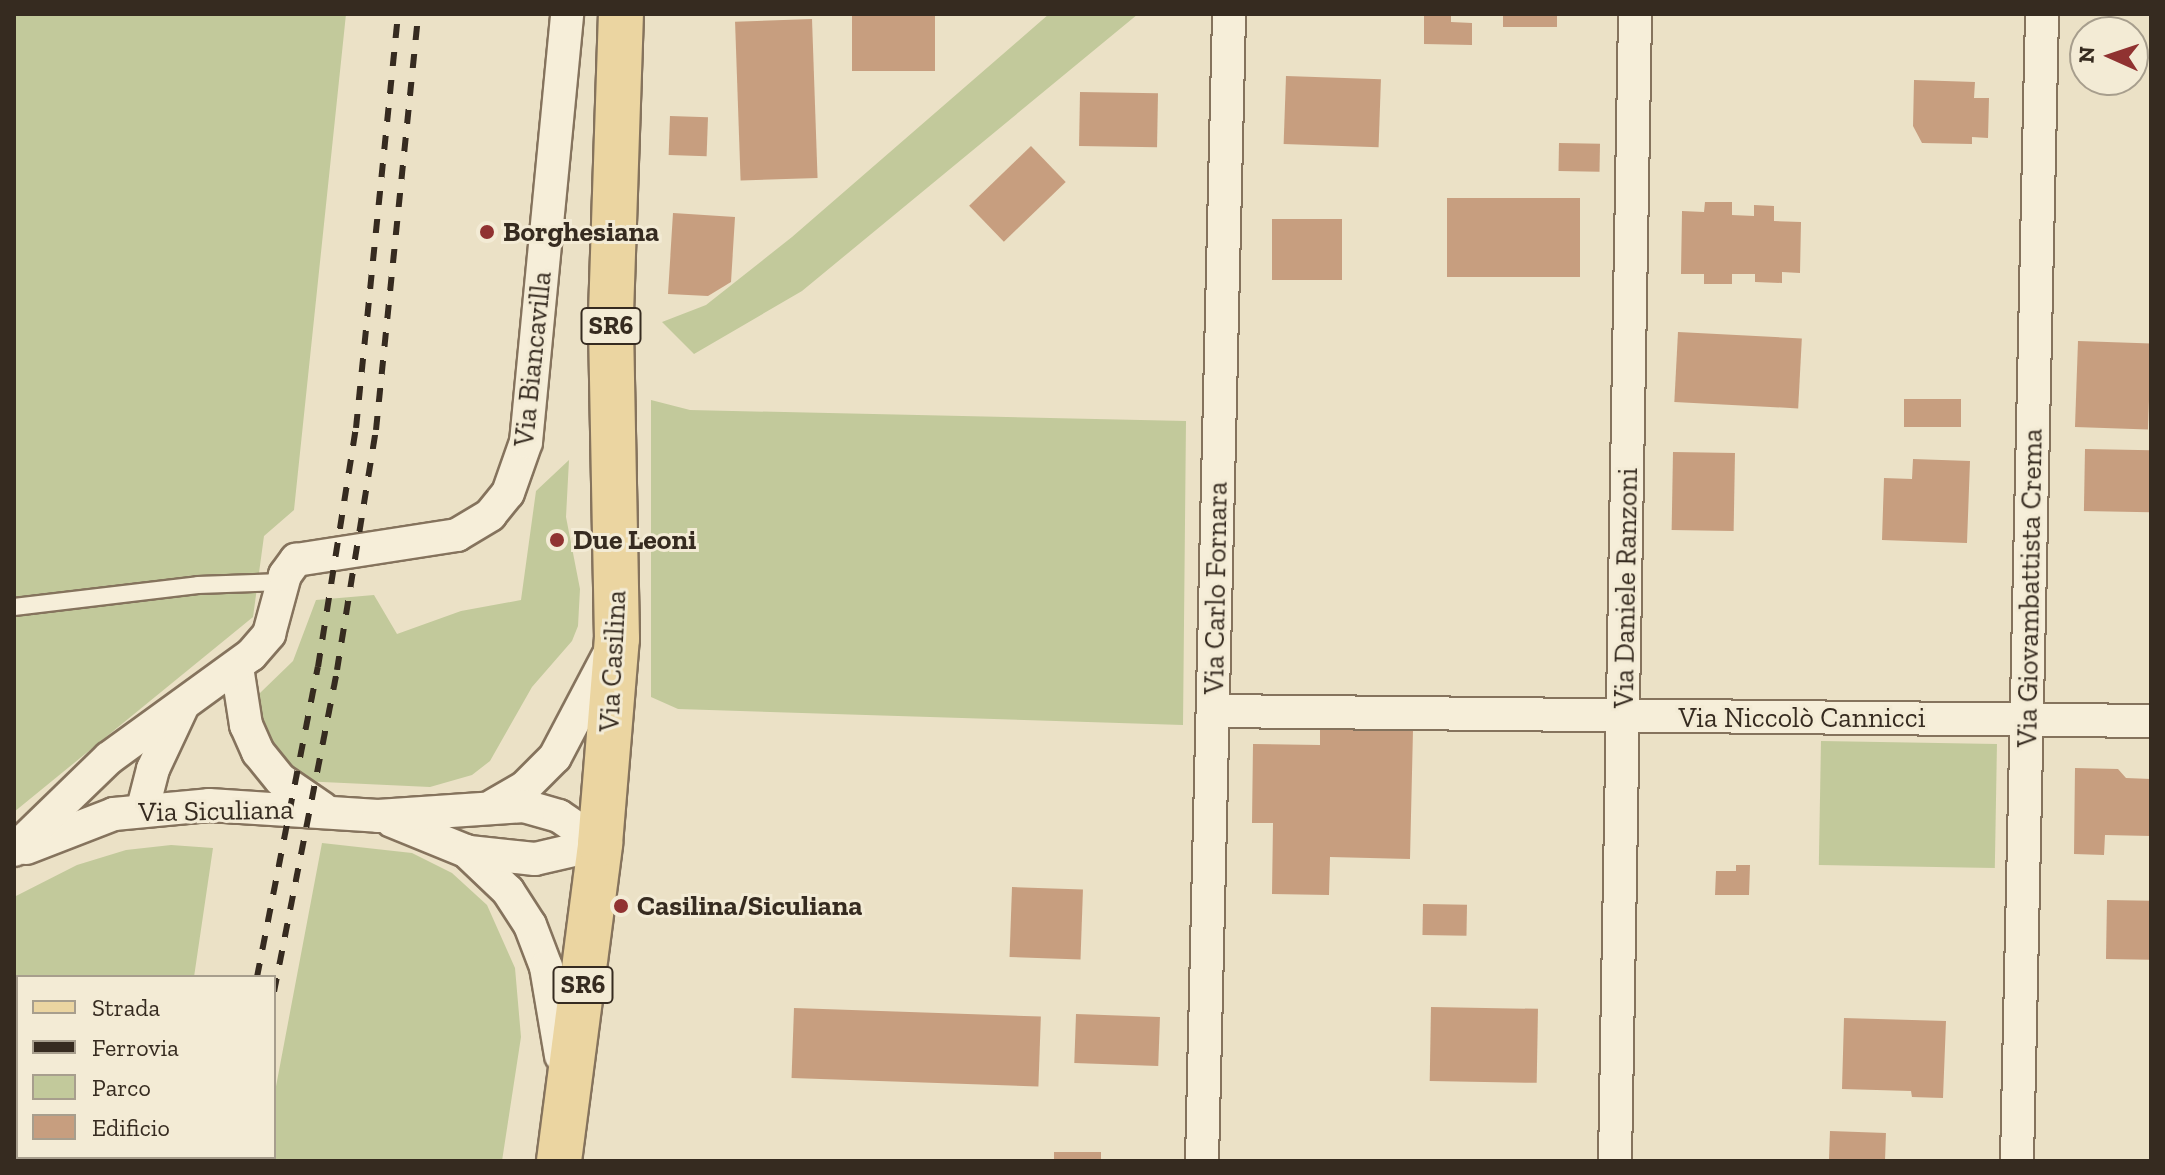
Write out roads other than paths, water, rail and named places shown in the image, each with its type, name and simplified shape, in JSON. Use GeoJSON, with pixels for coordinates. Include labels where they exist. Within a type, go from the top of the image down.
{"type":"FeatureCollection","features":[{"type":"Feature","properties":{"kind":"main road","name":"Via Casilina"},"geometry":{"type":"LineString","coordinates":[[562,1144],[600,844],[617,639],[611,314],[621,14]]}},
{"type":"Feature","properties":{"kind":"street","name":"Via Biancavilla"},"geometry":{"type":"LineString","coordinates":[[283,582],[302,557],[405,547],[468,531],[499,506],[514,482],[526,442],[567,14]]}},
{"type":"Feature","properties":{"kind":"street","name":"Via Carlo Fornara"},"geometry":{"type":"LineString","coordinates":[[1202,1161],[1229,14]]}},
{"type":"Feature","properties":{"kind":"street","name":"Via Daniele Ranzoni"},"geometry":{"type":"LineString","coordinates":[[1615,1161],[1635,14]]}},
{"type":"Feature","properties":{"kind":"street","name":"Via Giovambattista Crema"},"geometry":{"type":"LineString","coordinates":[[2017,1161],[2042,14]]}},
{"type":"Feature","properties":{"kind":"street"},"geometry":{"type":"LineString","coordinates":[[14,852],[98,767],[237,667],[269,634],[283,582]]}},
{"type":"Feature","properties":{"kind":"street"},"geometry":{"type":"LineString","coordinates":[[494,805],[525,787],[555,757],[617,639]]}},
{"type":"Feature","properties":{"kind":"street"},"geometry":{"type":"LineString","coordinates":[[237,667],[246,725],[264,762],[291,788],[329,812]]}},
{"type":"Feature","properties":{"kind":"street"},"geometry":{"type":"LineString","coordinates":[[143,808],[153,769],[182,707]]}},
{"type":"Feature","properties":{"kind":"street","name":"Via Niccolò Cannicci"},"geometry":{"type":"LineString","coordinates":[[1214,711],[2151,721]]}},
{"type":"Feature","properties":{"kind":"street","name":"Via Siculiana"},"geometry":{"type":"LineString","coordinates":[[14,852],[81,824],[143,808],[239,805],[378,816]]}},
{"type":"Feature","properties":{"kind":"street"},"geometry":{"type":"LineString","coordinates":[[378,816],[494,805],[543,809],[574,823],[600,844]]}},
{"type":"Feature","properties":{"kind":"street"},"geometry":{"type":"LineString","coordinates":[[378,816],[466,851],[535,859],[600,844]]}},
{"type":"Feature","properties":{"kind":"street"},"geometry":{"type":"LineString","coordinates":[[466,851],[508,891],[541,952],[558,1033],[562,1144]]}},
{"type":"Feature","properties":{"kind":"lane"},"geometry":{"type":"LineString","coordinates":[[14,607],[198,585],[283,582]]}},
{"type":"Feature","properties":{"kind":"railway"},"geometry":{"type":"LineString","coordinates":[[257,975],[318,667],[356,428],[398,14]]}},
{"type":"Feature","properties":{"kind":"railway"},"geometry":{"type":"LineString","coordinates":[[276,982],[337,670],[376,430],[418,14]]}},
{"type":"Feature","properties":{"kind":"place","name":"Borghesiana"},"geometry":{"type":"Point","coordinates":[487,232]}},
{"type":"Feature","properties":{"kind":"place","name":"Due Leoni"},"geometry":{"type":"Point","coordinates":[557,540]}},
{"type":"Feature","properties":{"kind":"place","name":"Casilina/Siculiana"},"geometry":{"type":"Point","coordinates":[621,906]}}]}
